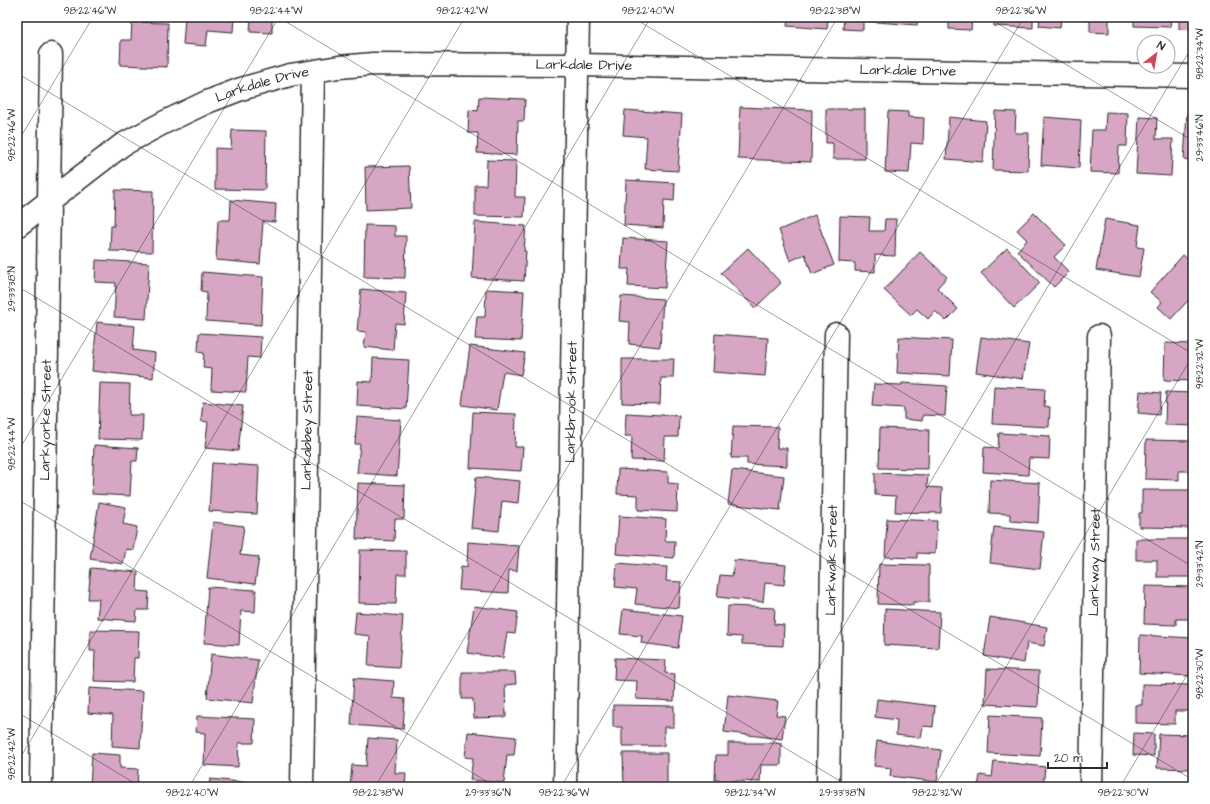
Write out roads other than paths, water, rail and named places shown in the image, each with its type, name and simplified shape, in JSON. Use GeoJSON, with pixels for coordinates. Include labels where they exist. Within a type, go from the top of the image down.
{"type":"FeatureCollection","features":[{"type":"Feature","properties":{"kind":"street","name":"Larkbrook Street"},"geometry":{"type":"LineString","coordinates":[[565,787],[578,17]]}},
{"type":"Feature","properties":{"kind":"street","name":"Larkyorke Street"},"geometry":{"type":"LineString","coordinates":[[41,787],[51,54]]}},
{"type":"Feature","properties":{"kind":"street","name":"Larkdale Drive"},"geometry":{"type":"LineString","coordinates":[[17,226],[122,145],[165,122],[207,102],[241,89],[290,75],[339,67],[373,64],[578,65],[1193,76]]}},
{"type":"Feature","properties":{"kind":"street","name":"Larkabbey Street"},"geometry":{"type":"LineString","coordinates":[[302,787],[313,72]]}},
{"type":"Feature","properties":{"kind":"street","name":"Larkwalk Street"},"geometry":{"type":"LineString","coordinates":[[828,787],[836,334]]}},
{"type":"Feature","properties":{"kind":"street","name":"Larkway Street"},"geometry":{"type":"LineString","coordinates":[[1091,787],[1099,336]]}}]}
